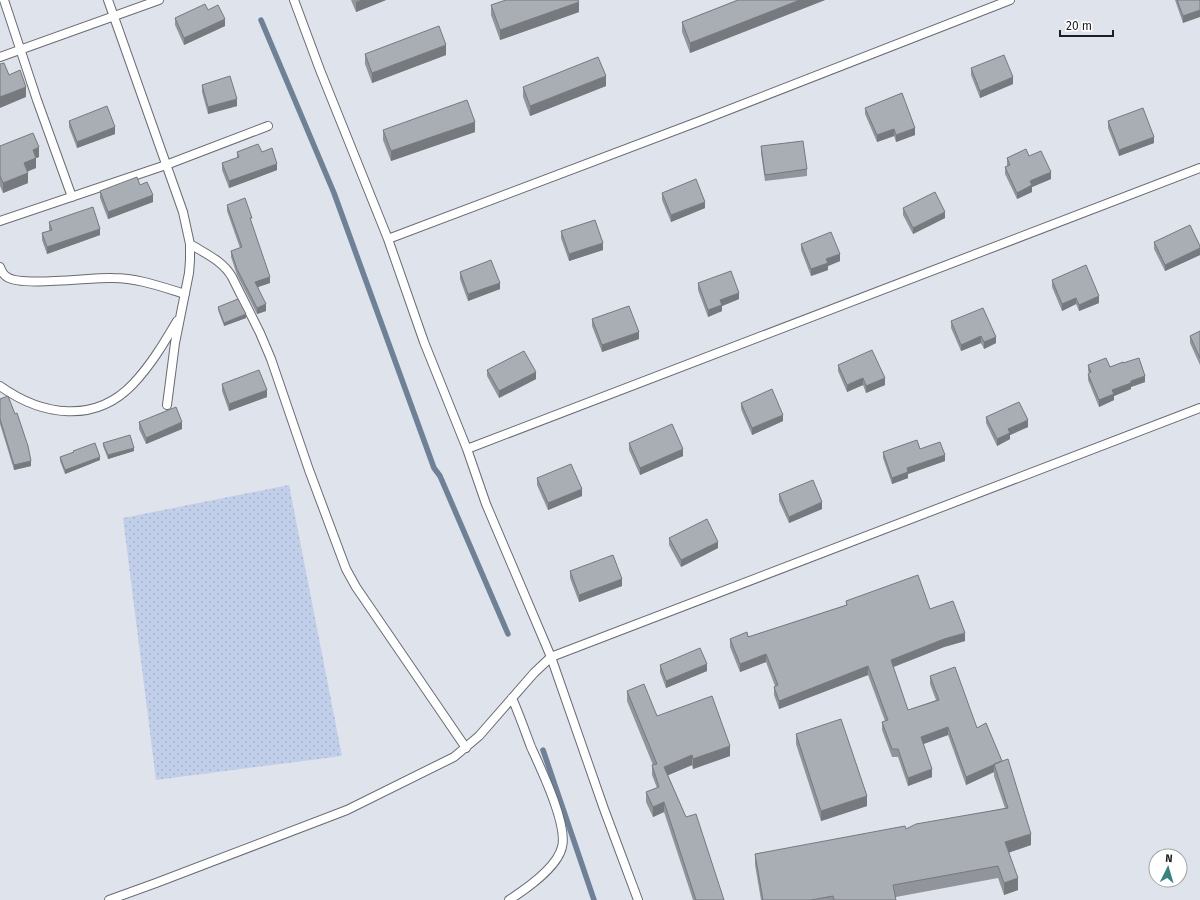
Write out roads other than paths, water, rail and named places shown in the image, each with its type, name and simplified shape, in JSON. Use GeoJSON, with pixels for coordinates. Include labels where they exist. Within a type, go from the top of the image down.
{"type":"FeatureCollection","features":[{"type":"Feature","properties":{"kind":"lane"},"geometry":{"type":"LineString","coordinates":[[4,0],[72,197]]}},
{"type":"Feature","properties":{"kind":"lane"},"geometry":{"type":"LineString","coordinates":[[108,0],[188,229],[190,244],[189,273],[175,343],[167,405]]}},
{"type":"Feature","properties":{"kind":"lane"},"geometry":{"type":"LineString","coordinates":[[0,57],[159,0]]}},
{"type":"Feature","properties":{"kind":"lane"},"geometry":{"type":"LineString","coordinates":[[294,0],[388,239],[424,342],[467,449],[486,504],[550,657],[638,900]]}},
{"type":"Feature","properties":{"kind":"lane"},"geometry":{"type":"LineString","coordinates":[[388,239],[707,118],[1010,0]]}},
{"type":"Feature","properties":{"kind":"lane"},"geometry":{"type":"LineString","coordinates":[[0,221],[166,165],[268,126]]}},
{"type":"Feature","properties":{"kind":"lane"},"geometry":{"type":"LineString","coordinates":[[467,449],[1200,168]]}},
{"type":"Feature","properties":{"kind":"lane"},"geometry":{"type":"LineString","coordinates":[[190,244],[227,268],[232,276],[271,359],[306,462],[346,569],[356,587],[466,748]]}},
{"type":"Feature","properties":{"kind":"lane"},"geometry":{"type":"LineString","coordinates":[[0,267],[7,277],[17,280],[130,279],[185,294]]}},
{"type":"Feature","properties":{"kind":"lane"},"geometry":{"type":"LineString","coordinates":[[0,386],[37,406],[53,410],[76,412],[97,407],[116,398],[133,384],[154,359],[181,316]]}},
{"type":"Feature","properties":{"kind":"lane"},"geometry":{"type":"LineString","coordinates":[[109,900],[347,810],[431,769],[466,748],[479,736],[534,673],[550,657],[1200,408]]}},
{"type":"Feature","properties":{"kind":"lane"},"geometry":{"type":"LineString","coordinates":[[509,900],[522,892],[549,868],[559,856],[563,835],[558,815],[547,785],[512,698]]}},
{"type":"Feature","properties":{"kind":"waterway"},"geometry":{"type":"LineString","coordinates":[[261,20],[334,193],[434,468],[440,476],[508,634]]}},
{"type":"Feature","properties":{"kind":"waterway"},"geometry":{"type":"LineString","coordinates":[[543,750],[594,900]]}}]}
